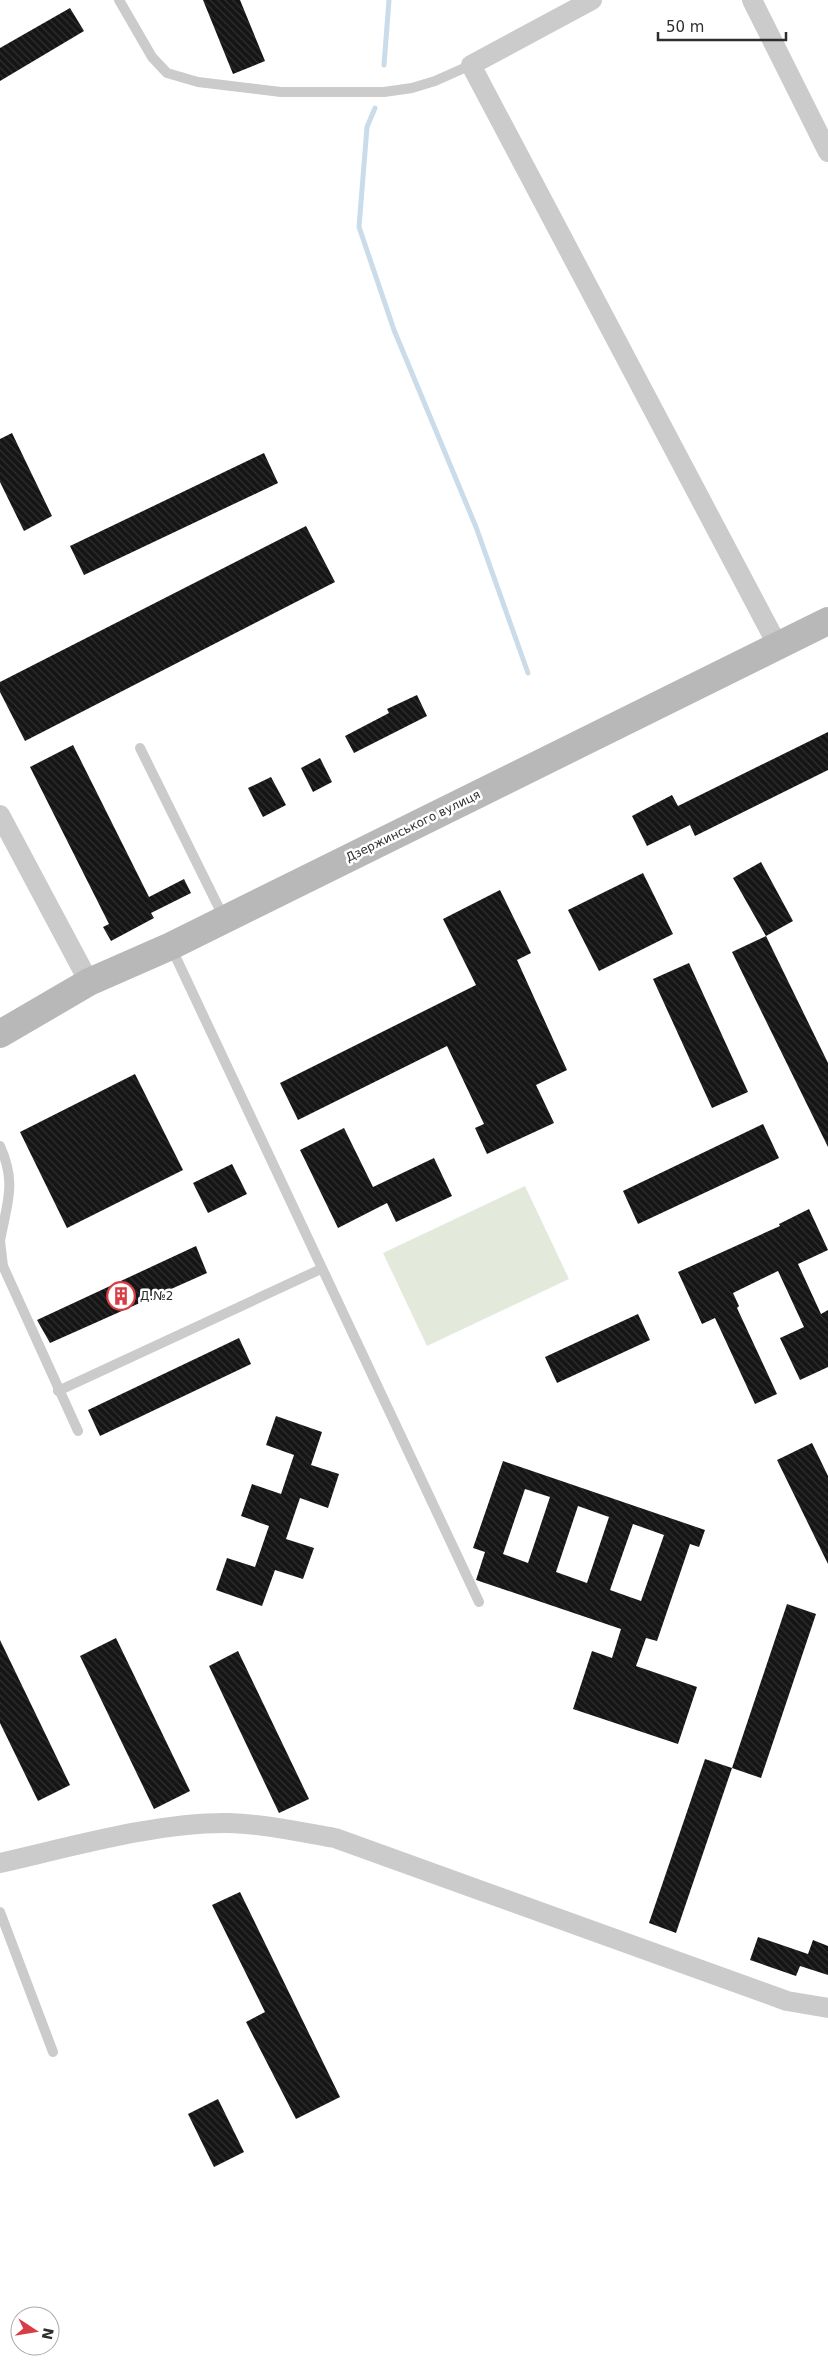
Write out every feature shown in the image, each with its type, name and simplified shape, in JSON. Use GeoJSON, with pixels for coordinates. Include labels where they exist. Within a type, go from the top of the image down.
{"type":"FeatureCollection","features":[{"type":"Feature","properties":{"kind":"main road","name":"Дзержинського вулиця"},"geometry":{"type":"LineString","coordinates":[[0,1034],[89,982],[171,946],[224,918],[828,621]]}},
{"type":"Feature","properties":{"kind":"street"},"geometry":{"type":"LineString","coordinates":[[592,0],[471,65],[778,646]]}},
{"type":"Feature","properties":{"kind":"street"},"geometry":{"type":"LineString","coordinates":[[752,0],[828,152]]}},
{"type":"Feature","properties":{"kind":"street"},"geometry":{"type":"LineString","coordinates":[[0,815],[89,982]]}},
{"type":"Feature","properties":{"kind":"street"},"geometry":{"type":"LineString","coordinates":[[0,1863],[102,1840],[186,1825],[230,1823],[276,1827],[335,1838],[787,2001],[828,2008]]}},
{"type":"Feature","properties":{"kind":"lane"},"geometry":{"type":"LineString","coordinates":[[119,0],[152,57],[167,73],[198,82],[281,92],[384,92],[420,86],[471,65]]}},
{"type":"Feature","properties":{"kind":"lane"},"geometry":{"type":"LineString","coordinates":[[140,748],[224,918]]}},
{"type":"Feature","properties":{"kind":"lane"},"geometry":{"type":"LineString","coordinates":[[171,946],[321,1270],[479,1602]]}},
{"type":"Feature","properties":{"kind":"lane"},"geometry":{"type":"LineString","coordinates":[[0,1146],[8,1164],[11,1182],[0,1241],[3,1266],[58,1390],[78,1430]]}},
{"type":"Feature","properties":{"kind":"lane"},"geometry":{"type":"LineString","coordinates":[[58,1390],[321,1270]]}},
{"type":"Feature","properties":{"kind":"lane"},"geometry":{"type":"LineString","coordinates":[[0,1912],[53,2052]]}},
{"type":"Feature","properties":{"kind":"shaded area"},"geometry":{"type":"Polygon","coordinates":[[[525,1186],[569,1279],[427,1346],[383,1253],[525,1186]]]}},
{"type":"Feature","properties":{"kind":"building"},"geometry":{"type":"Polygon","coordinates":[[[203,0],[240,0],[265,61],[233,74],[203,0]]]}},
{"type":"Feature","properties":{"kind":"building"},"geometry":{"type":"Polygon","coordinates":[[[70,8],[84,31],[0,81],[0,48],[70,8]]]}},
{"type":"Feature","properties":{"kind":"building"},"geometry":{"type":"Polygon","coordinates":[[[12,433],[52,516],[24,531],[0,482],[0,439],[12,433]]]}},
{"type":"Feature","properties":{"kind":"building"},"geometry":{"type":"Polygon","coordinates":[[[264,453],[278,483],[84,575],[70,546],[264,453]]]}},
{"type":"Feature","properties":{"kind":"building"},"geometry":{"type":"Polygon","coordinates":[[[306,526],[335,582],[25,741],[0,692],[0,682],[306,526]]]}},
{"type":"Feature","properties":{"kind":"building"},"geometry":{"type":"Polygon","coordinates":[[[417,695],[427,716],[354,753],[345,736],[389,713],[387,709],[417,695]]]}},
{"type":"Feature","properties":{"kind":"building"},"geometry":{"type":"Polygon","coordinates":[[[828,732],[828,770],[695,836],[690,825],[647,846],[632,816],[672,795],[678,806],[828,732]]]}},
{"type":"Feature","properties":{"kind":"building"},"geometry":{"type":"Polygon","coordinates":[[[73,745],[149,897],[184,879],[191,893],[151,913],[154,918],[111,941],[103,927],[109,924],[30,767],[73,745]]]}},
{"type":"Feature","properties":{"kind":"building"},"geometry":{"type":"Polygon","coordinates":[[[320,758],[332,782],[313,792],[301,768],[320,758]]]}},
{"type":"Feature","properties":{"kind":"building"},"geometry":{"type":"Polygon","coordinates":[[[271,777],[286,805],[263,817],[248,788],[271,777]]]}},
{"type":"Feature","properties":{"kind":"building"},"geometry":{"type":"Polygon","coordinates":[[[761,862],[793,921],[766,936],[733,878],[761,862]]]}},
{"type":"Feature","properties":{"kind":"building"},"geometry":{"type":"Polygon","coordinates":[[[643,873],[673,934],[599,971],[568,910],[643,873]]]}},
{"type":"Feature","properties":{"kind":"building"},"geometry":{"type":"Polygon","coordinates":[[[500,890],[531,953],[517,960],[567,1070],[536,1085],[554,1123],[487,1154],[475,1128],[484,1124],[447,1046],[298,1120],[280,1083],[476,985],[443,919],[500,890]]]}},
{"type":"Feature","properties":{"kind":"building"},"geometry":{"type":"Polygon","coordinates":[[[766,936],[828,1063],[828,1147],[732,952],[766,936]]]}},
{"type":"Feature","properties":{"kind":"building"},"geometry":{"type":"Polygon","coordinates":[[[689,963],[748,1092],[712,1108],[653,979],[689,963]]]}},
{"type":"Feature","properties":{"kind":"building"},"geometry":{"type":"Polygon","coordinates":[[[135,1074],[183,1170],[67,1228],[20,1132],[135,1074]]]}},
{"type":"Feature","properties":{"kind":"building"},"geometry":{"type":"Polygon","coordinates":[[[763,1124],[779,1158],[638,1224],[623,1191],[763,1124]]]}},
{"type":"Feature","properties":{"kind":"building"},"geometry":{"type":"Polygon","coordinates":[[[344,1128],[373,1187],[434,1158],[452,1196],[396,1222],[387,1203],[338,1228],[300,1150],[344,1128]]]}},
{"type":"Feature","properties":{"kind":"building"},"geometry":{"type":"Polygon","coordinates":[[[232,1164],[247,1194],[208,1213],[193,1183],[232,1164]]]}},
{"type":"Feature","properties":{"kind":"building"},"geometry":{"type":"Polygon","coordinates":[[[809,1209],[828,1250],[798,1264],[821,1314],[828,1310],[828,1367],[800,1380],[780,1338],[804,1327],[778,1271],[733,1293],[739,1306],[737,1308],[777,1394],[755,1404],[715,1318],[702,1324],[678,1272],[780,1226],[779,1224],[809,1209]]]}},
{"type":"Feature","properties":{"kind":"building","name":"Д.№2"},"geometry":{"type":"Polygon","coordinates":[[[196,1246],[207,1273],[50,1343],[37,1320],[196,1246]]]}},
{"type":"Feature","properties":{"kind":"building"},"geometry":{"type":"Polygon","coordinates":[[[638,1314],[650,1340],[557,1383],[545,1357],[638,1314]]]}},
{"type":"Feature","properties":{"kind":"building"},"geometry":{"type":"Polygon","coordinates":[[[239,1338],[251,1364],[100,1436],[88,1410],[239,1338]]]}},
{"type":"Feature","properties":{"kind":"building"},"geometry":{"type":"Polygon","coordinates":[[[276,1416],[322,1432],[311,1465],[339,1474],[328,1508],[300,1498],[286,1539],[314,1548],[303,1579],[275,1570],[262,1606],[216,1590],[227,1558],[255,1567],[269,1526],[241,1516],[252,1484],[281,1494],[294,1455],[266,1445],[276,1416]]]}},
{"type":"Feature","properties":{"kind":"building"},"geometry":{"type":"Polygon","coordinates":[[[812,1443],[828,1476],[828,1564],[777,1460],[812,1443]]]}},
{"type":"Feature","properties":{"kind":"building"},"geometry":{"type":"Polygon","coordinates":[[[503,1461],[705,1530],[699,1547],[690,1544],[657,1641],[646,1638],[636,1666],[697,1687],[678,1744],[573,1709],[592,1651],[612,1658],[621,1629],[476,1580],[485,1552],[473,1548],[503,1461]],[[525,1489],[503,1554],[528,1563],[550,1497],[525,1489]],[[578,1506],[556,1572],[587,1583],[609,1517],[578,1506]],[[633,1524],[610,1590],[641,1601],[664,1535],[633,1524]]]}},
{"type":"Feature","properties":{"kind":"building"},"geometry":{"type":"Polygon","coordinates":[[[787,1604],[816,1614],[761,1778],[732,1768],[787,1604]]]}},
{"type":"Feature","properties":{"kind":"building"},"geometry":{"type":"Polygon","coordinates":[[[116,1638],[190,1791],[154,1809],[80,1656],[116,1638]]]}},
{"type":"Feature","properties":{"kind":"building"},"geometry":{"type":"Polygon","coordinates":[[[0,1640],[70,1785],[38,1801],[0,1723],[0,1640]]]}},
{"type":"Feature","properties":{"kind":"building"},"geometry":{"type":"Polygon","coordinates":[[[238,1651],[309,1799],[279,1813],[209,1666],[238,1651]]]}},
{"type":"Feature","properties":{"kind":"building"},"geometry":{"type":"Polygon","coordinates":[[[705,1759],[732,1768],[676,1933],[649,1923],[705,1759]]]}},
{"type":"Feature","properties":{"kind":"building"},"geometry":{"type":"Polygon","coordinates":[[[240,1892],[340,2097],[296,2119],[246,2022],[265,2012],[212,1905],[240,1892]]]}},
{"type":"Feature","properties":{"kind":"building"},"geometry":{"type":"Polygon","coordinates":[[[758,1937],[808,1954],[813,1940],[828,1946],[828,1975],[800,1966],[796,1976],[750,1960],[758,1937]]]}},
{"type":"Feature","properties":{"kind":"building"},"geometry":{"type":"Polygon","coordinates":[[[218,2099],[244,2152],[214,2167],[188,2114],[218,2099]]]}},
{"type":"Feature","properties":{"kind":"waterway"},"geometry":{"type":"LineString","coordinates":[[384,65],[389,0]]}},
{"type":"Feature","properties":{"kind":"waterway"},"geometry":{"type":"LineString","coordinates":[[375,108],[367,127],[359,227],[394,330],[476,527],[528,673]]}},
{"type":"Feature","properties":{"kind":"place","name":"Д.№2"},"geometry":{"type":"Point","coordinates":[121,1296]}}]}
